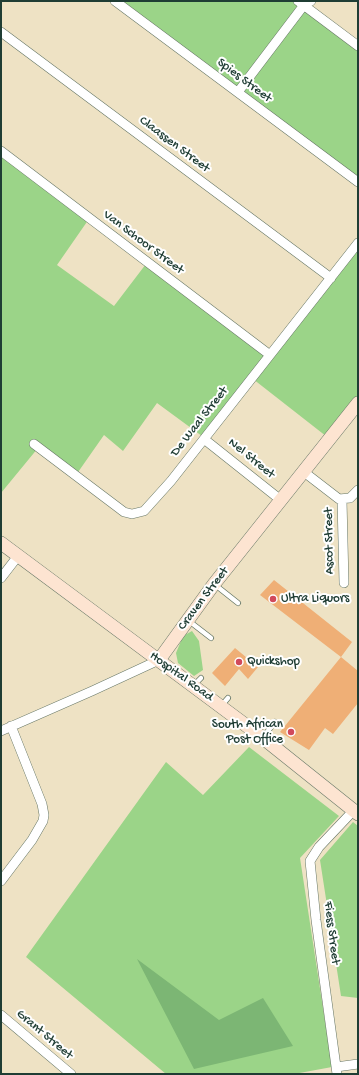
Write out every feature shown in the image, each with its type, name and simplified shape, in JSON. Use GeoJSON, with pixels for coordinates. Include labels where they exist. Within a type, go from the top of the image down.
{"type":"FeatureCollection","features":[{"type":"Feature","properties":{"kind":"main road","name":"Craven Street"},"geometry":{"type":"LineString","coordinates":[[159,660],[214,584],[282,501],[358,403]]}},
{"type":"Feature","properties":{"kind":"main road","name":"Hospital Road"},"geometry":{"type":"LineString","coordinates":[[1,543],[159,660],[197,682],[224,702],[263,738],[356,812]]}},
{"type":"Feature","properties":{"kind":"street","name":"Spies Street"},"geometry":{"type":"LineString","coordinates":[[115,1],[358,182]]}},
{"type":"Feature","properties":{"kind":"street"},"geometry":{"type":"LineString","coordinates":[[238,92],[304,2],[358,46]]}},
{"type":"Feature","properties":{"kind":"street","name":"Claassen Street"},"geometry":{"type":"LineString","coordinates":[[1,32],[331,278]]}},
{"type":"Feature","properties":{"kind":"street","name":"Van Schoor Street"},"geometry":{"type":"LineString","coordinates":[[1,151],[270,355]]}},
{"type":"Feature","properties":{"kind":"street","name":"De Waal Street"},"geometry":{"type":"LineString","coordinates":[[34,444],[110,504],[124,512],[132,514],[144,511],[151,505],[204,439],[358,243]]}},
{"type":"Feature","properties":{"kind":"street","name":"Nel Street"},"geometry":{"type":"LineString","coordinates":[[204,439],[282,501]]}},
{"type":"Feature","properties":{"kind":"street"},"geometry":{"type":"LineString","coordinates":[[304,472],[330,494],[342,500],[350,498],[358,490]]}},
{"type":"Feature","properties":{"kind":"street","name":"Ascot Street"},"geometry":{"type":"LineString","coordinates":[[342,500],[344,582]]}},
{"type":"Feature","properties":{"kind":"street"},"geometry":{"type":"LineString","coordinates":[[1,578],[18,556]]}},
{"type":"Feature","properties":{"kind":"street"},"geometry":{"type":"LineString","coordinates":[[1,731],[159,660]]}},
{"type":"Feature","properties":{"kind":"street"},"geometry":{"type":"LineString","coordinates":[[1,882],[32,840],[43,821],[44,815],[42,804],[11,726]]}},
{"type":"Feature","properties":{"kind":"street","name":"Fiess Street"},"geometry":{"type":"LineString","coordinates":[[337,1071],[313,898],[310,861],[319,847],[356,812]]}},
{"type":"Feature","properties":{"kind":"street","name":"Grant Street"},"geometry":{"type":"LineString","coordinates":[[1,1015],[70,1074]]}},
{"type":"Feature","properties":{"kind":"street"},"geometry":{"type":"LineString","coordinates":[[337,1071],[358,1064]]}},
{"type":"Feature","properties":{"kind":"lane"},"geometry":{"type":"LineString","coordinates":[[214,584],[238,604]]}},
{"type":"Feature","properties":{"kind":"lane"},"geometry":{"type":"LineString","coordinates":[[187,620],[211,638]]}},
{"type":"Feature","properties":{"kind":"lane"},"geometry":{"type":"LineString","coordinates":[[263,738],[275,722]]}},
{"type":"Feature","properties":{"kind":"green space"},"geometry":{"type":"Polygon","coordinates":[[[119,1],[301,1],[358,44],[358,180],[119,1]]]}},
{"type":"Feature","properties":{"kind":"green space"},"geometry":{"type":"Polygon","coordinates":[[[1,147],[91,216],[57,265],[114,306],[149,260],[272,354],[358,246],[358,406],[331,440],[253,379],[206,439],[157,403],[123,451],[104,435],[76,475],[38,448],[1,493],[1,147]]]}},
{"type":"Feature","properties":{"kind":"green space"},"geometry":{"type":"Polygon","coordinates":[[[192,631],[199,641],[203,670],[194,676],[178,663],[176,653],[183,636],[192,631]]]}},
{"type":"Feature","properties":{"kind":"green space"},"geometry":{"type":"Polygon","coordinates":[[[249,747],[339,816],[300,858],[332,1067],[294,1074],[166,1074],[26,957],[166,762],[203,795],[249,747]]]}},
{"type":"Feature","properties":{"kind":"green space"},"geometry":{"type":"Polygon","coordinates":[[[353,822],[358,826],[358,998],[341,996],[320,860],[353,822]]]}},
{"type":"Feature","properties":{"kind":"green space"},"geometry":{"type":"Polygon","coordinates":[[[137,959],[219,1020],[263,998],[293,1046],[194,1069],[137,959]]]}},
{"type":"Feature","properties":{"kind":"building"},"geometry":{"type":"Polygon","coordinates":[[[274,580],[352,642],[341,657],[260,595],[274,580]]]}},
{"type":"Feature","properties":{"kind":"building"},"geometry":{"type":"Polygon","coordinates":[[[235,648],[258,667],[248,679],[239,669],[225,686],[212,673],[235,648]]]}},
{"type":"Feature","properties":{"kind":"building"},"geometry":{"type":"Polygon","coordinates":[[[341,657],[358,671],[358,703],[333,734],[325,728],[309,750],[280,732],[341,657]]]}},
{"type":"Feature","properties":{"kind":"place","name":"Ultra Liquors"},"geometry":{"type":"Point","coordinates":[273,599]}},
{"type":"Feature","properties":{"kind":"place","name":"Quickshop"},"geometry":{"type":"Point","coordinates":[239,662]}},
{"type":"Feature","properties":{"kind":"place","name":"South African Post Office"},"geometry":{"type":"Point","coordinates":[291,732]}}]}
